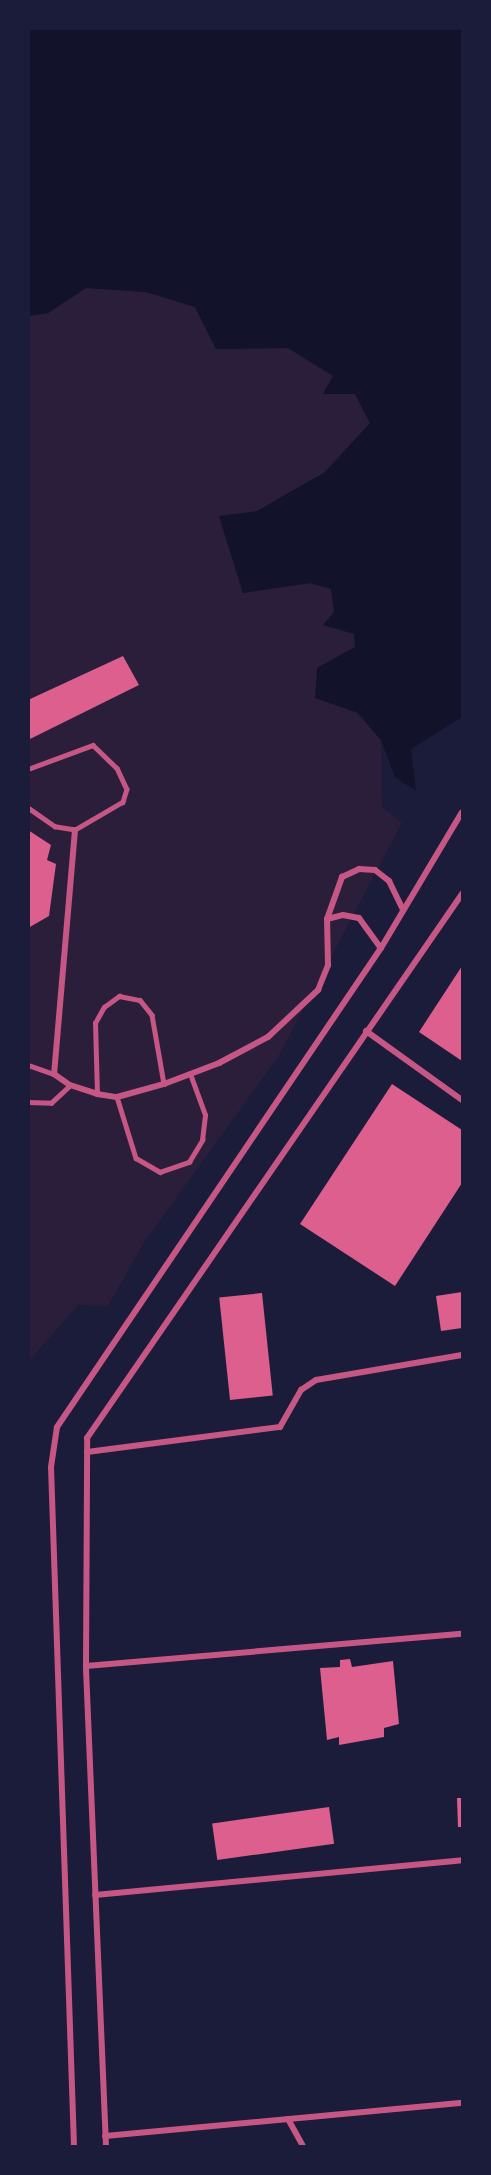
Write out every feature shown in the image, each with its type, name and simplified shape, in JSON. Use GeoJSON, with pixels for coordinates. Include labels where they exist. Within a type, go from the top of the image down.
{"type":"FeatureCollection","features":[{"type":"Feature","properties":{"kind":"street"},"geometry":{"type":"LineString","coordinates":[[74,2146],[51,1467],[57,1427],[381,948],[462,812]]}},
{"type":"Feature","properties":{"kind":"street"},"geometry":{"type":"LineString","coordinates":[[75,830],[54,1074],[70,1085],[97,1094],[117,1097],[164,1084],[268,1037],[318,990],[328,965],[327,919],[342,877],[359,869],[375,870],[389,881],[404,910]]}},
{"type":"Feature","properties":{"kind":"street"},"geometry":{"type":"LineString","coordinates":[[106,2146],[86,1666],[87,1438],[462,894]]}},
{"type":"Feature","properties":{"kind":"street"},"geometry":{"type":"LineString","coordinates":[[327,919],[343,915],[359,918],[381,948]]}},
{"type":"Feature","properties":{"kind":"street"},"geometry":{"type":"LineString","coordinates":[[366,1031],[462,1100]]}},
{"type":"Feature","properties":{"kind":"street"},"geometry":{"type":"LineString","coordinates":[[87,1452],[280,1427],[301,1390],[316,1380],[462,1355]]}},
{"type":"Feature","properties":{"kind":"street"},"geometry":{"type":"LineString","coordinates":[[86,1666],[462,1634]]}},
{"type":"Feature","properties":{"kind":"street"},"geometry":{"type":"LineString","coordinates":[[95,1895],[462,1860]]}},
{"type":"Feature","properties":{"kind":"street"},"geometry":{"type":"LineString","coordinates":[[105,2136],[462,2103]]}},
{"type":"Feature","properties":{"kind":"street"},"geometry":{"type":"LineString","coordinates":[[288,2119],[303,2146]]}},
{"type":"Feature","properties":{"kind":"lane"},"geometry":{"type":"LineString","coordinates":[[28,769],[93,745],[117,768],[127,789],[123,802],[75,830],[54,827],[28,808]]}},
{"type":"Feature","properties":{"kind":"lane"},"geometry":{"type":"LineString","coordinates":[[97,1094],[95,1023],[104,1007],[119,996],[140,1000],[152,1015],[164,1084]]}},
{"type":"Feature","properties":{"kind":"lane"},"geometry":{"type":"LineString","coordinates":[[28,1065],[54,1074]]}},
{"type":"Feature","properties":{"kind":"lane"},"geometry":{"type":"LineString","coordinates":[[117,1097],[136,1158],[160,1172],[189,1162],[201,1140],[205,1115],[190,1074]]}},
{"type":"Feature","properties":{"kind":"lane"},"geometry":{"type":"LineString","coordinates":[[28,1102],[51,1102],[70,1085]]}},
{"type":"Feature","properties":{"kind":"shaded area"},"geometry":{"type":"Polygon","coordinates":[[[28,29],[462,29],[462,717],[411,749],[416,791],[395,777],[381,740],[358,713],[315,698],[317,668],[355,647],[354,634],[323,625],[334,612],[331,589],[310,583],[243,593],[219,516],[257,511],[325,472],[370,423],[355,394],[323,394],[333,376],[288,348],[216,349],[195,307],[146,292],[86,288],[48,313],[29,316],[28,29]]]}},
{"type":"Feature","properties":{"kind":"shaded area"},"geometry":{"type":"Polygon","coordinates":[[[86,288],[146,292],[195,307],[216,349],[288,348],[334,376],[324,394],[355,394],[370,423],[325,473],[257,511],[219,517],[243,593],[310,583],[331,589],[334,612],[354,634],[355,647],[317,668],[381,740],[382,807],[402,823],[278,1057],[145,1241],[108,1306],[78,1305],[29,1361],[29,316],[48,313],[86,288]]]}},
{"type":"Feature","properties":{"kind":"building"},"geometry":{"type":"Polygon","coordinates":[[[123,656],[139,685],[28,740],[28,700],[123,656]]]}},
{"type":"Feature","properties":{"kind":"building"},"geometry":{"type":"Polygon","coordinates":[[[28,830],[51,845],[47,860],[56,864],[49,916],[28,928],[28,830]]]}},
{"type":"Feature","properties":{"kind":"building"},"geometry":{"type":"Polygon","coordinates":[[[462,966],[462,1061],[419,1032],[462,966]]]}},
{"type":"Feature","properties":{"kind":"building"},"geometry":{"type":"Polygon","coordinates":[[[392,1084],[462,1130],[462,1183],[395,1286],[300,1224],[392,1084]]]}},
{"type":"Feature","properties":{"kind":"building"},"geometry":{"type":"Polygon","coordinates":[[[462,1292],[462,1328],[441,1331],[436,1296],[462,1292]]]}},
{"type":"Feature","properties":{"kind":"building"},"geometry":{"type":"Polygon","coordinates":[[[262,1293],[273,1395],[230,1400],[219,1297],[262,1293]]]}},
{"type":"Feature","properties":{"kind":"building"},"geometry":{"type":"Polygon","coordinates":[[[350,1659],[352,1667],[393,1661],[399,1724],[384,1728],[384,1737],[339,1745],[339,1737],[327,1740],[320,1668],[340,1667],[340,1660],[350,1659]]]}},
{"type":"Feature","properties":{"kind":"building"},"geometry":{"type":"Polygon","coordinates":[[[457,1798],[462,1798],[462,1827],[458,1827],[457,1798]]]}},
{"type":"Feature","properties":{"kind":"building"},"geometry":{"type":"Polygon","coordinates":[[[329,1807],[334,1844],[217,1860],[212,1823],[329,1807]]]}}]}
